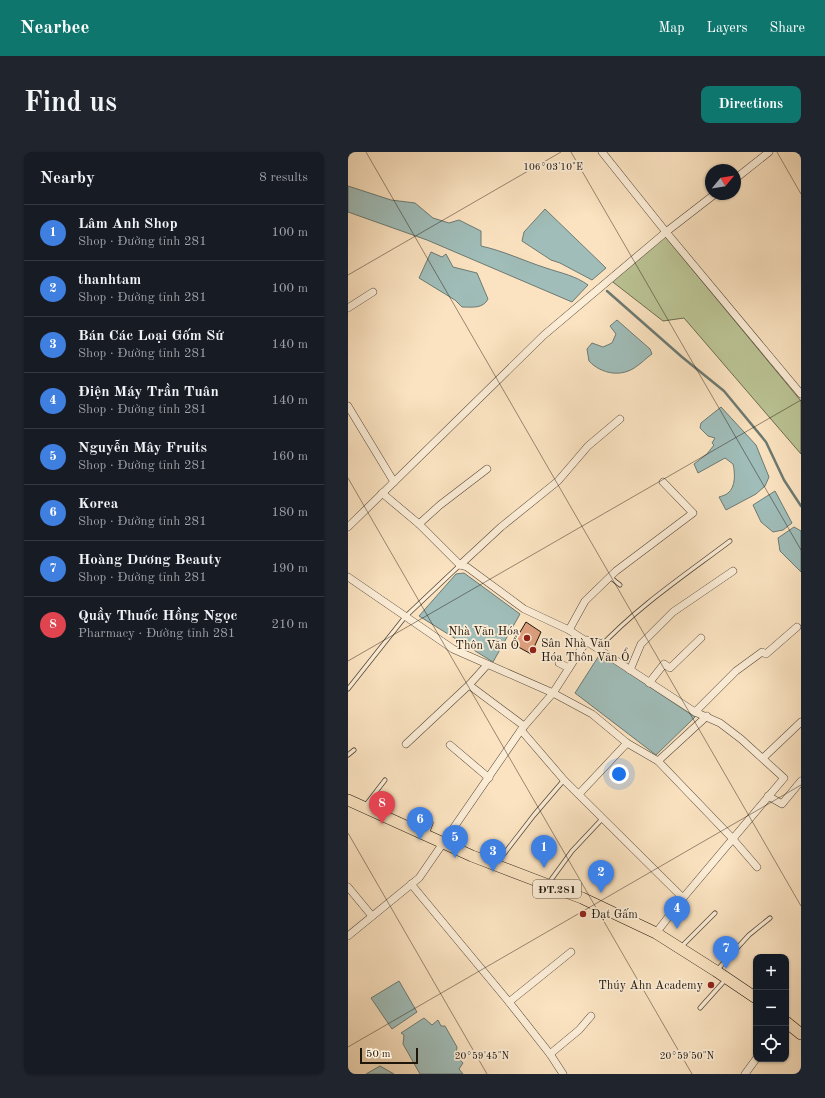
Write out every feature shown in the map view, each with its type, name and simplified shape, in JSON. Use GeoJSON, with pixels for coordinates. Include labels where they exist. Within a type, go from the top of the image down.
{"type":"FeatureCollection","features":[{"type":"Feature","properties":{"kind":"main road","name":"ĐT.281"},"geometry":{"type":"LineString","coordinates":[[348,800],[496,865],[582,898],[680,947],[753,996]]}},
{"type":"Feature","properties":{"kind":"main road"},"geometry":{"type":"LineString","coordinates":[[789,1024],[801,1034]]}},
{"type":"Feature","properties":{"kind":"street"},"geometry":{"type":"LineString","coordinates":[[602,152],[666,232],[801,394]]}},
{"type":"Feature","properties":{"kind":"street"},"geometry":{"type":"LineString","coordinates":[[741,173],[769,152]]}},
{"type":"Feature","properties":{"kind":"street"},"geometry":{"type":"LineString","coordinates":[[348,527],[544,335],[666,232],[707,200]]}},
{"type":"Feature","properties":{"kind":"street"},"geometry":{"type":"LineString","coordinates":[[348,308],[373,292]]}},
{"type":"Feature","properties":{"kind":"street"},"geometry":{"type":"LineString","coordinates":[[348,406],[394,482]]}},
{"type":"Feature","properties":{"kind":"street"},"geometry":{"type":"LineString","coordinates":[[460,564],[501,527],[558,481],[588,446],[620,419]]}},
{"type":"Feature","properties":{"kind":"street"},"geometry":{"type":"LineString","coordinates":[[419,524],[440,505],[487,469]]}},
{"type":"Feature","properties":{"kind":"street"},"geometry":{"type":"LineString","coordinates":[[569,630],[585,601],[623,564],[693,513],[663,482]]}},
{"type":"Feature","properties":{"kind":"street"},"geometry":{"type":"LineString","coordinates":[[382,493],[419,524],[460,564],[524,609],[569,630],[695,712],[707,716],[741,739],[784,778],[732,838],[656,934]]}},
{"type":"Feature","properties":{"kind":"street"},"geometry":{"type":"LineString","coordinates":[[630,670],[641,644],[672,612],[733,572]]}},
{"type":"Feature","properties":{"kind":"street"},"geometry":{"type":"LineString","coordinates":[[348,577],[453,649],[553,693],[592,714],[627,742],[658,761],[732,838],[757,867]]}},
{"type":"Feature","properties":{"kind":"street"},"geometry":{"type":"LineString","coordinates":[[695,712],[736,671],[762,652],[766,654],[797,627]]}},
{"type":"Feature","properties":{"kind":"street"},"geometry":{"type":"LineString","coordinates":[[649,683],[664,664],[670,668],[701,638]]}},
{"type":"Feature","properties":{"kind":"street"},"geometry":{"type":"LineString","coordinates":[[348,936],[418,878],[444,843],[523,728],[553,693],[586,640]]}},
{"type":"Feature","properties":{"kind":"street"},"geometry":{"type":"LineString","coordinates":[[559,663],[569,668]]}},
{"type":"Feature","properties":{"kind":"street"},"geometry":{"type":"LineString","coordinates":[[406,744],[469,685],[487,665]]}},
{"type":"Feature","properties":{"kind":"street"},"geometry":{"type":"LineString","coordinates":[[469,685],[523,728],[564,780],[683,898]]}},
{"type":"Feature","properties":{"kind":"street"},"geometry":{"type":"LineString","coordinates":[[658,761],[707,716]]}},
{"type":"Feature","properties":{"kind":"street"},"geometry":{"type":"LineString","coordinates":[[763,758],[801,722]]}},
{"type":"Feature","properties":{"kind":"street"},"geometry":{"type":"LineString","coordinates":[[579,794],[627,742]]}},
{"type":"Feature","properties":{"kind":"street"},"geometry":{"type":"LineString","coordinates":[[450,745],[489,778]]}},
{"type":"Feature","properties":{"kind":"street"},"geometry":{"type":"LineString","coordinates":[[768,796],[782,804],[801,781]]}},
{"type":"Feature","properties":{"kind":"street"},"geometry":{"type":"LineString","coordinates":[[412,884],[509,1002],[550,1054],[563,1074]]}},
{"type":"Feature","properties":{"kind":"street"},"geometry":{"type":"LineString","coordinates":[[348,887],[372,916]]}},
{"type":"Feature","properties":{"kind":"street"},"geometry":{"type":"LineString","coordinates":[[509,1002],[571,952]]}},
{"type":"Feature","properties":{"kind":"street"},"geometry":{"type":"LineString","coordinates":[[550,1054],[579,1030],[591,1016]]}},
{"type":"Feature","properties":{"kind":"street"},"geometry":{"type":"LineString","coordinates":[[746,1074],[754,1062]]}},
{"type":"Feature","properties":{"kind":"lane"},"geometry":{"type":"LineString","coordinates":[[598,648],[651,600],[730,541]]}},
{"type":"Feature","properties":{"kind":"lane"},"geometry":{"type":"LineString","coordinates":[[348,689],[405,617],[460,564]]}},
{"type":"Feature","properties":{"kind":"lane"},"geometry":{"type":"LineString","coordinates":[[610,577],[620,585]]}},
{"type":"Feature","properties":{"kind":"lane"},"geometry":{"type":"LineString","coordinates":[[348,755],[354,750]]}},
{"type":"Feature","properties":{"kind":"lane"},"geometry":{"type":"LineString","coordinates":[[365,807],[385,780]]}},
{"type":"Feature","properties":{"kind":"lane"},"geometry":{"type":"LineString","coordinates":[[496,865],[534,815],[564,780]]}},
{"type":"Feature","properties":{"kind":"lane"},"geometry":{"type":"LineString","coordinates":[[547,885],[572,851],[603,818]]}},
{"type":"Feature","properties":{"kind":"lane"},"geometry":{"type":"LineString","coordinates":[[427,836],[431,823]]}},
{"type":"Feature","properties":{"kind":"lane"},"geometry":{"type":"LineString","coordinates":[[680,947],[715,913]]}},
{"type":"Feature","properties":{"kind":"lane"},"geometry":{"type":"LineString","coordinates":[[716,971],[749,935],[770,918]]}},
{"type":"Feature","properties":{"kind":"lane"},"geometry":{"type":"LineString","coordinates":[[700,1008],[727,978]]}},
{"type":"Feature","properties":{"kind":"green space"},"geometry":{"type":"Polygon","coordinates":[[[663,234],[801,401],[801,454],[684,318],[663,321],[609,279],[663,234]]]}},
{"type":"Feature","properties":{"kind":"water"},"geometry":{"type":"Polygon","coordinates":[[[348,186],[391,200],[415,203],[433,218],[449,223],[459,220],[481,231],[481,246],[568,275],[588,285],[572,302],[427,240],[348,212],[348,186]]]}},
{"type":"Feature","properties":{"kind":"water"},"geometry":{"type":"Polygon","coordinates":[[[545,209],[606,268],[592,280],[560,263],[551,260],[522,241],[524,232],[545,209]]]}},
{"type":"Feature","properties":{"kind":"water"},"geometry":{"type":"Polygon","coordinates":[[[431,252],[442,257],[446,254],[453,267],[477,273],[488,299],[486,302],[477,307],[462,307],[455,300],[419,278],[431,252]]]}},
{"type":"Feature","properties":{"kind":"water"},"geometry":{"type":"Polygon","coordinates":[[[617,320],[650,349],[652,354],[631,370],[612,373],[599,369],[589,361],[587,349],[592,343],[603,347],[612,343],[616,334],[610,326],[617,320]]]}},
{"type":"Feature","properties":{"kind":"water"},"geometry":{"type":"Polygon","coordinates":[[[721,407],[756,445],[769,477],[765,486],[756,494],[726,510],[719,497],[727,494],[731,490],[734,483],[733,464],[725,458],[698,473],[694,464],[707,454],[714,445],[712,443],[715,438],[708,436],[700,428],[701,423],[721,407]]]}},
{"type":"Feature","properties":{"kind":"water"},"geometry":{"type":"Polygon","coordinates":[[[775,491],[792,523],[783,530],[773,532],[761,522],[753,505],[775,491]]]}},
{"type":"Feature","properties":{"kind":"water"},"geometry":{"type":"Polygon","coordinates":[[[794,527],[801,531],[801,572],[780,551],[778,538],[794,527]]]}},
{"type":"Feature","properties":{"kind":"water"},"geometry":{"type":"Polygon","coordinates":[[[464,573],[520,614],[493,662],[419,616],[456,574],[464,573]]]}},
{"type":"Feature","properties":{"kind":"water"},"geometry":{"type":"Polygon","coordinates":[[[600,654],[695,717],[656,755],[575,693],[600,654]]]}},
{"type":"Feature","properties":{"kind":"water"},"geometry":{"type":"Polygon","coordinates":[[[399,981],[417,1012],[392,1029],[371,998],[399,981]]]}},
{"type":"Feature","properties":{"kind":"water"},"geometry":{"type":"Polygon","coordinates":[[[424,1018],[432,1025],[438,1020],[441,1026],[445,1026],[457,1047],[456,1056],[463,1063],[459,1069],[463,1074],[420,1074],[403,1044],[404,1035],[401,1033],[424,1018]]]}},
{"type":"Feature","properties":{"kind":"water"},"geometry":{"type":"Polygon","coordinates":[[[380,1066],[394,1074],[366,1074],[380,1066]]]}},
{"type":"Feature","properties":{"kind":"building","name":"Nhà Văn Hóa Thôn Văn Ổ"},"geometry":{"type":"Polygon","coordinates":[[[526,622],[541,632],[531,654],[513,644],[526,622]]]}},
{"type":"Feature","properties":{"kind":"waterway"},"geometry":{"type":"LineString","coordinates":[[607,291],[682,357],[724,391],[766,442],[784,480],[801,506]]}},
{"type":"Feature","properties":{"kind":"place","name":"Nhà Văn Hóa Thôn Văn Ổ"},"geometry":{"type":"Point","coordinates":[527,638]}},
{"type":"Feature","properties":{"kind":"place","name":"Sân Nhà Văn Hóa Thôn Văn Ổ"},"geometry":{"type":"Point","coordinates":[533,650]}},
{"type":"Feature","properties":{"kind":"place","name":"Quầy Thuốc Hồng Ngọc"},"geometry":{"type":"Point","coordinates":[382,824]}},
{"type":"Feature","properties":{"kind":"place","name":"Korea"},"geometry":{"type":"Point","coordinates":[420,840]}},
{"type":"Feature","properties":{"kind":"place","name":"Nguyễn Mây Fruits"},"geometry":{"type":"Point","coordinates":[455,858]}},
{"type":"Feature","properties":{"kind":"place","name":"Lâm Anh Shop"},"geometry":{"type":"Point","coordinates":[544,868]}},
{"type":"Feature","properties":{"kind":"place","name":"Bán Các Loại Gốm Sứ"},"geometry":{"type":"Point","coordinates":[493,872]}},
{"type":"Feature","properties":{"kind":"place","name":"thanhtam"},"geometry":{"type":"Point","coordinates":[601,893]}},
{"type":"Feature","properties":{"kind":"place","name":"Đạt Gấm"},"geometry":{"type":"Point","coordinates":[583,914]}},
{"type":"Feature","properties":{"kind":"place","name":"Điện Máy Trần Tuân"},"geometry":{"type":"Point","coordinates":[677,929]}},
{"type":"Feature","properties":{"kind":"place","name":"Hoàng Dương Beauty"},"geometry":{"type":"Point","coordinates":[726,969]}},
{"type":"Feature","properties":{"kind":"place","name":"Thúy Ahn Academy"},"geometry":{"type":"Point","coordinates":[711,985]}}]}
